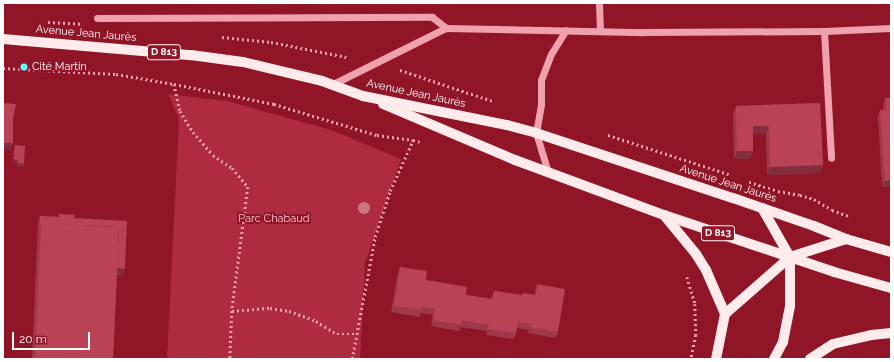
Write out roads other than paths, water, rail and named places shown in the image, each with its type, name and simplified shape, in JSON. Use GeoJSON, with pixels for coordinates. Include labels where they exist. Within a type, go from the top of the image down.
{"type":"FeatureCollection","features":[{"type":"Feature","properties":{"kind":"main road","name":"Avenue Jean Jaurès"},"geometry":{"type":"LineString","coordinates":[[3,39],[191,55],[243,62],[333,84],[363,96],[507,125],[762,208],[846,239]]}},
{"type":"Feature","properties":{"kind":"main road","name":"D 813"},"geometry":{"type":"LineString","coordinates":[[363,96],[548,172],[664,215],[834,272],[891,288]]}},
{"type":"Feature","properties":{"kind":"main road"},"geometry":{"type":"LineString","coordinates":[[762,208],[790,257],[790,306],[783,342],[774,359]]}},
{"type":"Feature","properties":{"kind":"main road"},"geometry":{"type":"LineString","coordinates":[[664,215],[696,254],[706,270],[725,314],[716,359]]}},
{"type":"Feature","properties":{"kind":"main road","name":"D 813"},"geometry":{"type":"LineString","coordinates":[[846,239],[891,252]]}},
{"type":"Feature","properties":{"kind":"main road"},"geometry":{"type":"LineString","coordinates":[[725,314],[790,257],[846,239]]}},
{"type":"Feature","properties":{"kind":"main road"},"geometry":{"type":"LineString","coordinates":[[810,359],[834,344],[871,335],[891,333]]}},
{"type":"Feature","properties":{"kind":"street"},"geometry":{"type":"LineString","coordinates":[[599,3],[600,30]]}},
{"type":"Feature","properties":{"kind":"street"},"geometry":{"type":"LineString","coordinates":[[97,18],[432,17],[446,28]]}},
{"type":"Feature","properties":{"kind":"street"},"geometry":{"type":"LineString","coordinates":[[333,84],[377,64],[446,28],[644,32],[824,31],[891,28]]}},
{"type":"Feature","properties":{"kind":"street"},"geometry":{"type":"LineString","coordinates":[[548,172],[536,134],[541,104],[541,80],[551,54],[566,30]]}},
{"type":"Feature","properties":{"kind":"street"},"geometry":{"type":"LineString","coordinates":[[824,31],[831,158]]}},
{"type":"Feature","properties":{"kind":"place","name":"Cité Martin"},"geometry":{"type":"Point","coordinates":[24,67]}},
{"type":"Feature","properties":{"kind":"park label","name":"Parc Chabaud"},"geometry":{"type":"Point","coordinates":[274,219]}}]}
